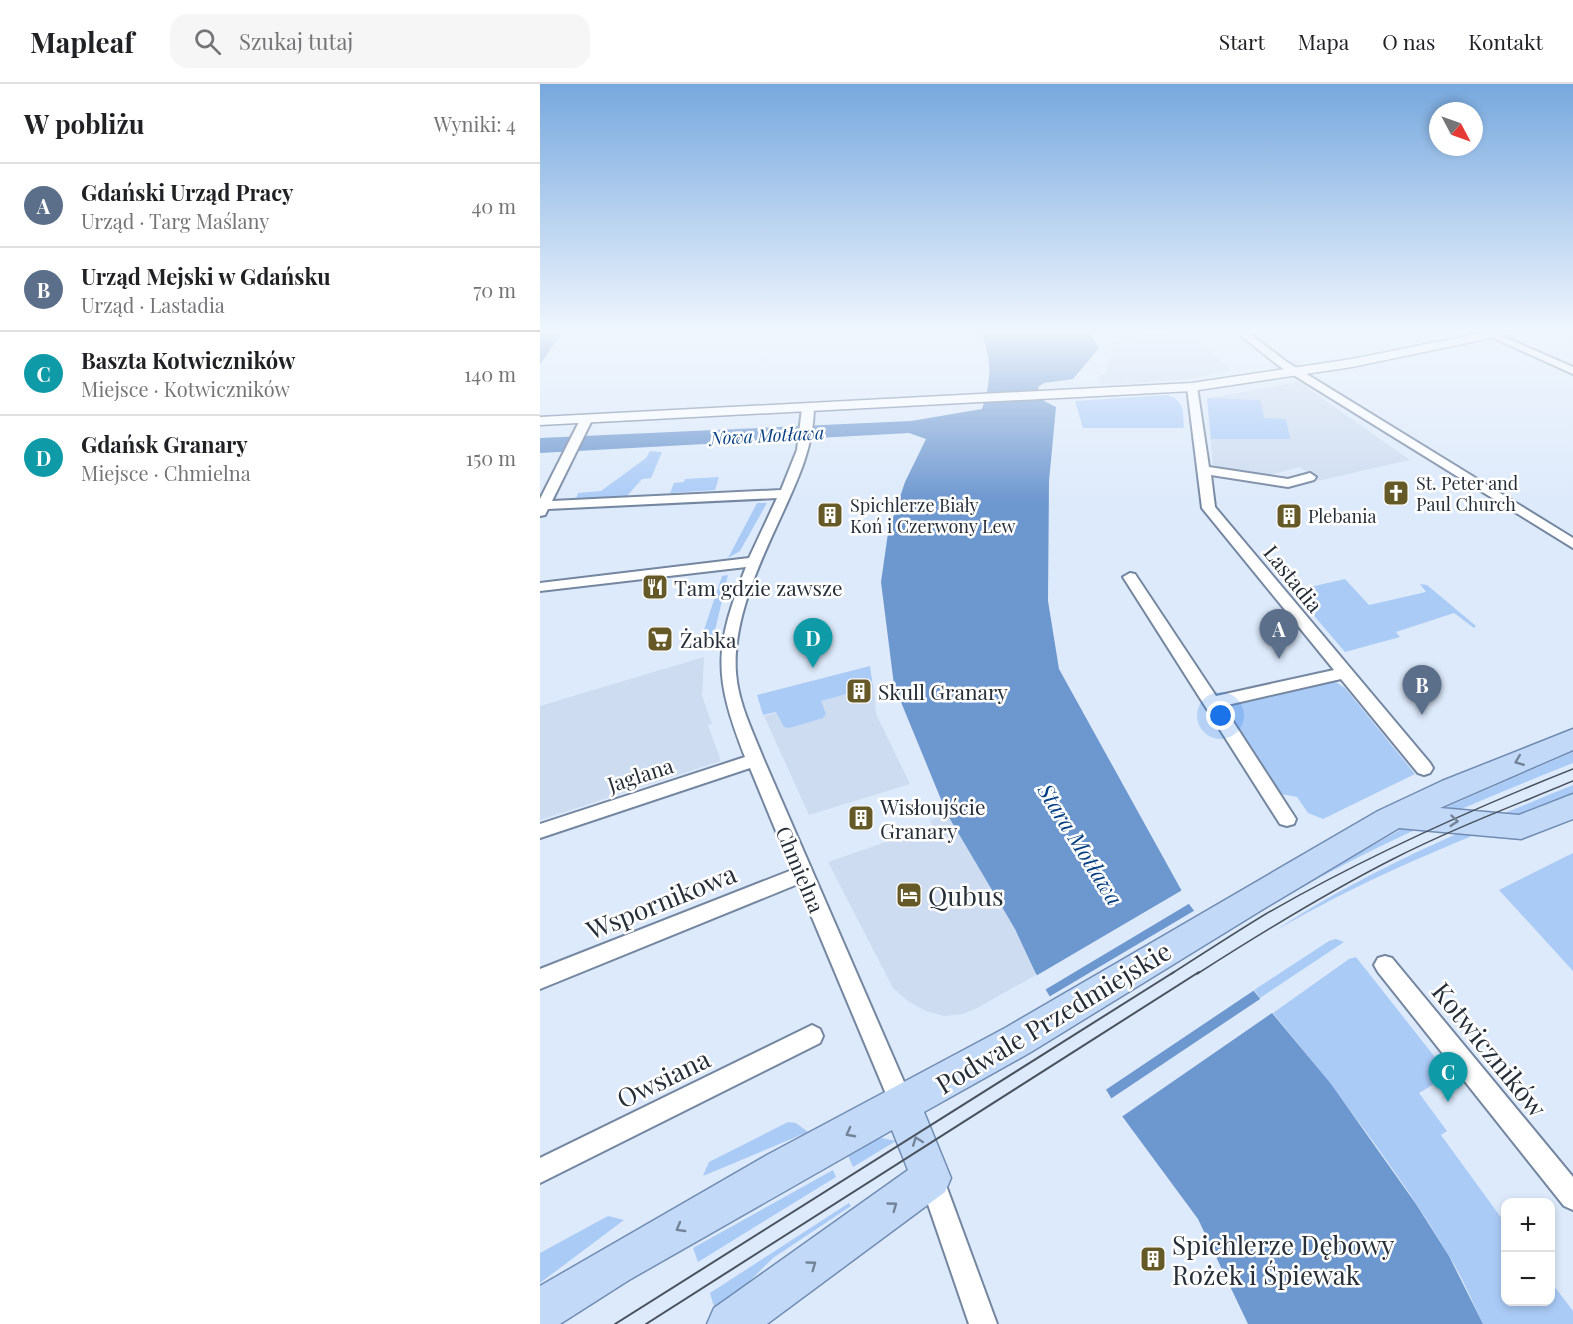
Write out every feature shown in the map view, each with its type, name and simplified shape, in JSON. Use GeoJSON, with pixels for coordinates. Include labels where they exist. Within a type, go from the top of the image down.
{"type":"FeatureCollection","features":[{"type":"Feature","properties":{"kind":"main road","name":"Podwale Przedmiejskie"},"geometry":{"type":"LineString","coordinates":[[540,1311],[614,1265],[771,1175],[902,1106],[1018,1040],[1248,901],[1396,816],[1452,789],[1573,739]]}},
{"type":"Feature","properties":{"kind":"main road"},"geometry":{"type":"LineString","coordinates":[[1396,816],[1521,827],[1573,806]]}},
{"type":"Feature","properties":{"kind":"main road","name":"Chmielna"},"geometry":{"type":"LineString","coordinates":[[902,1106],[931,1178]]}},
{"type":"Feature","properties":{"kind":"main road"},"geometry":{"type":"LineString","coordinates":[[730,1324],[931,1178]]}},
{"type":"Feature","properties":{"kind":"street"},"geometry":{"type":"LineString","coordinates":[[540,421],[584,425],[808,408],[1175,388]]}},
{"type":"Feature","properties":{"kind":"street","name":"Lastadia"},"geometry":{"type":"LineString","coordinates":[[1192,388],[1209,508],[1424,768]]}},
{"type":"Feature","properties":{"kind":"street"},"geometry":{"type":"LineString","coordinates":[[1322,388],[1573,544]]}},
{"type":"Feature","properties":{"kind":"street","name":"Chmielna"},"geometry":{"type":"LineString","coordinates":[[808,408],[809,423],[799,467],[753,562],[730,642],[728,671],[738,717],[754,760],[902,1106]]}},
{"type":"Feature","properties":{"kind":"street"},"geometry":{"type":"LineString","coordinates":[[542,509],[584,425]]}},
{"type":"Feature","properties":{"kind":"street"},"geometry":{"type":"LineString","coordinates":[[1204,470],[1288,483],[1310,477]]}},
{"type":"Feature","properties":{"kind":"street"},"geometry":{"type":"LineString","coordinates":[[542,509],[785,494]]}},
{"type":"Feature","properties":{"kind":"street"},"geometry":{"type":"LineString","coordinates":[[540,587],[753,562]]}},
{"type":"Feature","properties":{"kind":"street"},"geometry":{"type":"LineString","coordinates":[[1130,577],[1287,819]]}},
{"type":"Feature","properties":{"kind":"street"},"geometry":{"type":"LineString","coordinates":[[1212,703],[1344,672]]}},
{"type":"Feature","properties":{"kind":"street","name":"Jaglana"},"geometry":{"type":"LineString","coordinates":[[540,831],[754,760]]}},
{"type":"Feature","properties":{"kind":"street","name":"Wspornikowa"},"geometry":{"type":"LineString","coordinates":[[540,979],[802,874]]}},
{"type":"Feature","properties":{"kind":"street","name":"Kotwiczników"},"geometry":{"type":"LineString","coordinates":[[1385,965],[1573,1197]]}},
{"type":"Feature","properties":{"kind":"street","name":"Owsiana"},"geometry":{"type":"LineString","coordinates":[[540,1171],[812,1036]]}},
{"type":"Feature","properties":{"kind":"street","name":"Chmielna"},"geometry":{"type":"LineString","coordinates":[[931,1178],[984,1324]]}},
{"type":"Feature","properties":{"kind":"shaded area"},"geometry":{"type":"Polygon","coordinates":[[[1265,388],[1307,388],[1410,460],[1317,481],[1300,467],[1265,476],[1213,465],[1207,398],[1265,388]]]}},
{"type":"Feature","properties":{"kind":"shaded area"},"geometry":{"type":"Polygon","coordinates":[[[1167,395],[1180,403],[1184,428],[1083,428],[1075,401],[1167,395]]]}},
{"type":"Feature","properties":{"kind":"shaded area"},"geometry":{"type":"Polygon","coordinates":[[[1207,398],[1260,400],[1264,418],[1286,419],[1290,439],[1211,439],[1207,398]]]}},
{"type":"Feature","properties":{"kind":"shaded area"},"geometry":{"type":"Polygon","coordinates":[[[650,451],[662,452],[651,478],[642,479],[626,497],[575,501],[578,493],[601,491],[646,458],[650,451]]]}},
{"type":"Feature","properties":{"kind":"shaded area"},"geometry":{"type":"Polygon","coordinates":[[[719,477],[715,490],[670,493],[674,483],[684,482],[685,479],[719,477]]]}},
{"type":"Feature","properties":{"kind":"shaded area"},"geometry":{"type":"Polygon","coordinates":[[[757,503],[767,503],[740,551],[728,558],[757,503]]]}},
{"type":"Feature","properties":{"kind":"shaded area"},"geometry":{"type":"Polygon","coordinates":[[[728,575],[713,639],[707,641],[702,636],[722,576],[728,575]]]}},
{"type":"Feature","properties":{"kind":"shaded area"},"geometry":{"type":"Polygon","coordinates":[[[1345,579],[1369,605],[1426,592],[1420,584],[1427,585],[1476,626],[1474,628],[1454,613],[1396,632],[1400,637],[1345,652],[1293,591],[1345,579]]]}},
{"type":"Feature","properties":{"kind":"shaded area"},"geometry":{"type":"Polygon","coordinates":[[[704,657],[702,696],[712,724],[708,725],[721,761],[540,820],[540,706],[704,657]]]}},
{"type":"Feature","properties":{"kind":"shaded area"},"geometry":{"type":"Polygon","coordinates":[[[870,666],[873,687],[821,701],[826,714],[823,718],[789,728],[784,727],[776,712],[763,715],[757,695],[870,666]]]}},
{"type":"Feature","properties":{"kind":"shaded area"},"geometry":{"type":"Polygon","coordinates":[[[1336,682],[1345,688],[1415,774],[1323,819],[1308,813],[1297,797],[1281,794],[1228,711],[1234,703],[1336,682]]]}},
{"type":"Feature","properties":{"kind":"shaded area"},"geometry":{"type":"Polygon","coordinates":[[[874,687],[876,714],[910,784],[809,815],[764,716],[874,687]]]}},
{"type":"Feature","properties":{"kind":"shaded area"},"geometry":{"type":"Polygon","coordinates":[[[1573,752],[1573,763],[1413,831],[1335,869],[1259,913],[1257,911],[1421,818],[1573,752]]]}},
{"type":"Feature","properties":{"kind":"shaded area"},"geometry":{"type":"Polygon","coordinates":[[[1573,785],[1573,796],[1459,841],[1385,874],[1276,930],[1384,868],[1458,833],[1573,785]]]}},
{"type":"Feature","properties":{"kind":"shaded area"},"geometry":{"type":"Polygon","coordinates":[[[947,814],[1015,929],[1036,975],[977,1008],[963,1014],[944,1016],[926,1011],[909,1002],[893,988],[828,862],[932,826],[930,820],[947,814]]]}},
{"type":"Feature","properties":{"kind":"shaded area"},"geometry":{"type":"Polygon","coordinates":[[[1573,853],[1573,971],[1499,890],[1573,853]]]}},
{"type":"Feature","properties":{"kind":"shaded area"},"geometry":{"type":"Polygon","coordinates":[[[1336,939],[1344,942],[1260,998],[1254,990],[1329,941],[1336,939]]]}},
{"type":"Feature","properties":{"kind":"shaded area"},"geometry":{"type":"Polygon","coordinates":[[[1356,957],[1449,1075],[1419,1093],[1447,1131],[1441,1135],[1501,1218],[1501,1306],[1555,1306],[1555,1287],[1573,1311],[1573,1324],[1483,1324],[1453,1262],[1408,1191],[1343,1101],[1273,1013],[1349,959],[1356,957]]]}},
{"type":"Feature","properties":{"kind":"shaded area"},"geometry":{"type":"Polygon","coordinates":[[[788,1122],[796,1123],[808,1132],[703,1176],[709,1162],[788,1122]]]}},
{"type":"Feature","properties":{"kind":"shaded area"},"geometry":{"type":"Polygon","coordinates":[[[882,1138],[896,1141],[853,1167],[846,1151],[868,1140],[882,1138]]]}},
{"type":"Feature","properties":{"kind":"shaded area"},"geometry":{"type":"Polygon","coordinates":[[[833,1170],[836,1177],[698,1262],[693,1248],[833,1170]]]}},
{"type":"Feature","properties":{"kind":"shaded area"},"geometry":{"type":"Polygon","coordinates":[[[849,1203],[851,1206],[773,1258],[716,1314],[710,1293],[849,1203]]]}},
{"type":"Feature","properties":{"kind":"shaded area"},"geometry":{"type":"Polygon","coordinates":[[[608,1216],[624,1220],[540,1283],[540,1253],[608,1216]]]}},
{"type":"Feature","properties":{"kind":"water"},"geometry":{"type":"Polygon","coordinates":[[[988,388],[1038,388],[1044,401],[1056,407],[1049,481],[1048,601],[1059,669],[1189,904],[1253,990],[1331,1084],[1416,1204],[1449,1256],[1483,1324],[1248,1324],[1198,1219],[1122,1116],[1035,972],[1015,929],[947,814],[894,685],[881,582],[888,533],[905,482],[926,439],[909,433],[540,453],[540,438],[911,421],[982,409],[988,388]]]}},
{"type":"Feature","properties":{"kind":"pier"},"geometry":{"type":"Polygon","coordinates":[[[1184,889],[1192,902],[1043,991],[1034,977],[1184,889]]]}},
{"type":"Feature","properties":{"kind":"pier"},"geometry":{"type":"Polygon","coordinates":[[[1197,909],[1256,989],[1104,1091],[1047,998],[1197,909]]]}},
{"type":"Feature","properties":{"kind":"pier"},"geometry":{"type":"Polygon","coordinates":[[[1263,997],[1275,1011],[1120,1118],[1109,1100],[1263,997]]]}},
{"type":"Feature","properties":{"kind":"tram line"},"geometry":{"type":"LineString","coordinates":[[1171,974],[1264,915],[1339,874],[1455,819],[1573,769]]}},
{"type":"Feature","properties":{"kind":"tram line"},"geometry":{"type":"LineString","coordinates":[[1197,974],[1294,914],[1393,859],[1460,828],[1573,781]]}},
{"type":"Feature","properties":{"kind":"tram line"},"geometry":{"type":"LineString","coordinates":[[615,1324],[1174,972]]}},
{"type":"Feature","properties":{"kind":"tram line"},"geometry":{"type":"LineString","coordinates":[[646,1324],[1199,972]]}},
{"type":"Feature","properties":{"kind":"place","name":"St. Peter and Paul Church"},"geometry":{"type":"Point","coordinates":[1396,493]}},
{"type":"Feature","properties":{"kind":"place","name":"Spichlerze Biały Koń i Czerwony Lew"},"geometry":{"type":"Point","coordinates":[830,515]}},
{"type":"Feature","properties":{"kind":"place","name":"Plebania"},"geometry":{"type":"Point","coordinates":[1289,516]}},
{"type":"Feature","properties":{"kind":"place","name":"Tam gdzie zawsze"},"geometry":{"type":"Point","coordinates":[655,587]}},
{"type":"Feature","properties":{"kind":"place","name":"Żabka"},"geometry":{"type":"Point","coordinates":[660,639]}},
{"type":"Feature","properties":{"kind":"place","name":"Gdański Urząd Pracy"},"geometry":{"type":"Point","coordinates":[1279,659]}},
{"type":"Feature","properties":{"kind":"place","name":"Gdańsk Granary"},"geometry":{"type":"Point","coordinates":[813,668]}},
{"type":"Feature","properties":{"kind":"place","name":"Skull Granary"},"geometry":{"type":"Point","coordinates":[859,691]}},
{"type":"Feature","properties":{"kind":"place","name":"Urząd Mejski w Gdańsku"},"geometry":{"type":"Point","coordinates":[1422,715]}},
{"type":"Feature","properties":{"kind":"place","name":"Wisłoujście Granary"},"geometry":{"type":"Point","coordinates":[861,818]}},
{"type":"Feature","properties":{"kind":"place","name":"Qubus"},"geometry":{"type":"Point","coordinates":[909,895]}},
{"type":"Feature","properties":{"kind":"place","name":"Baszta Kotwiczników"},"geometry":{"type":"Point","coordinates":[1448,1102]}},
{"type":"Feature","properties":{"kind":"place","name":"Spichlerze Dębowy Rożek i Śpiewak"},"geometry":{"type":"Point","coordinates":[1153,1259]}},
{"type":"Feature","properties":{"kind":"water label","name":"Nowa Motława"},"geometry":{"type":"Point","coordinates":[767,435]}},
{"type":"Feature","properties":{"kind":"water label","name":"Stara Motława"},"geometry":{"type":"Point","coordinates":[1081,844]}}]}
